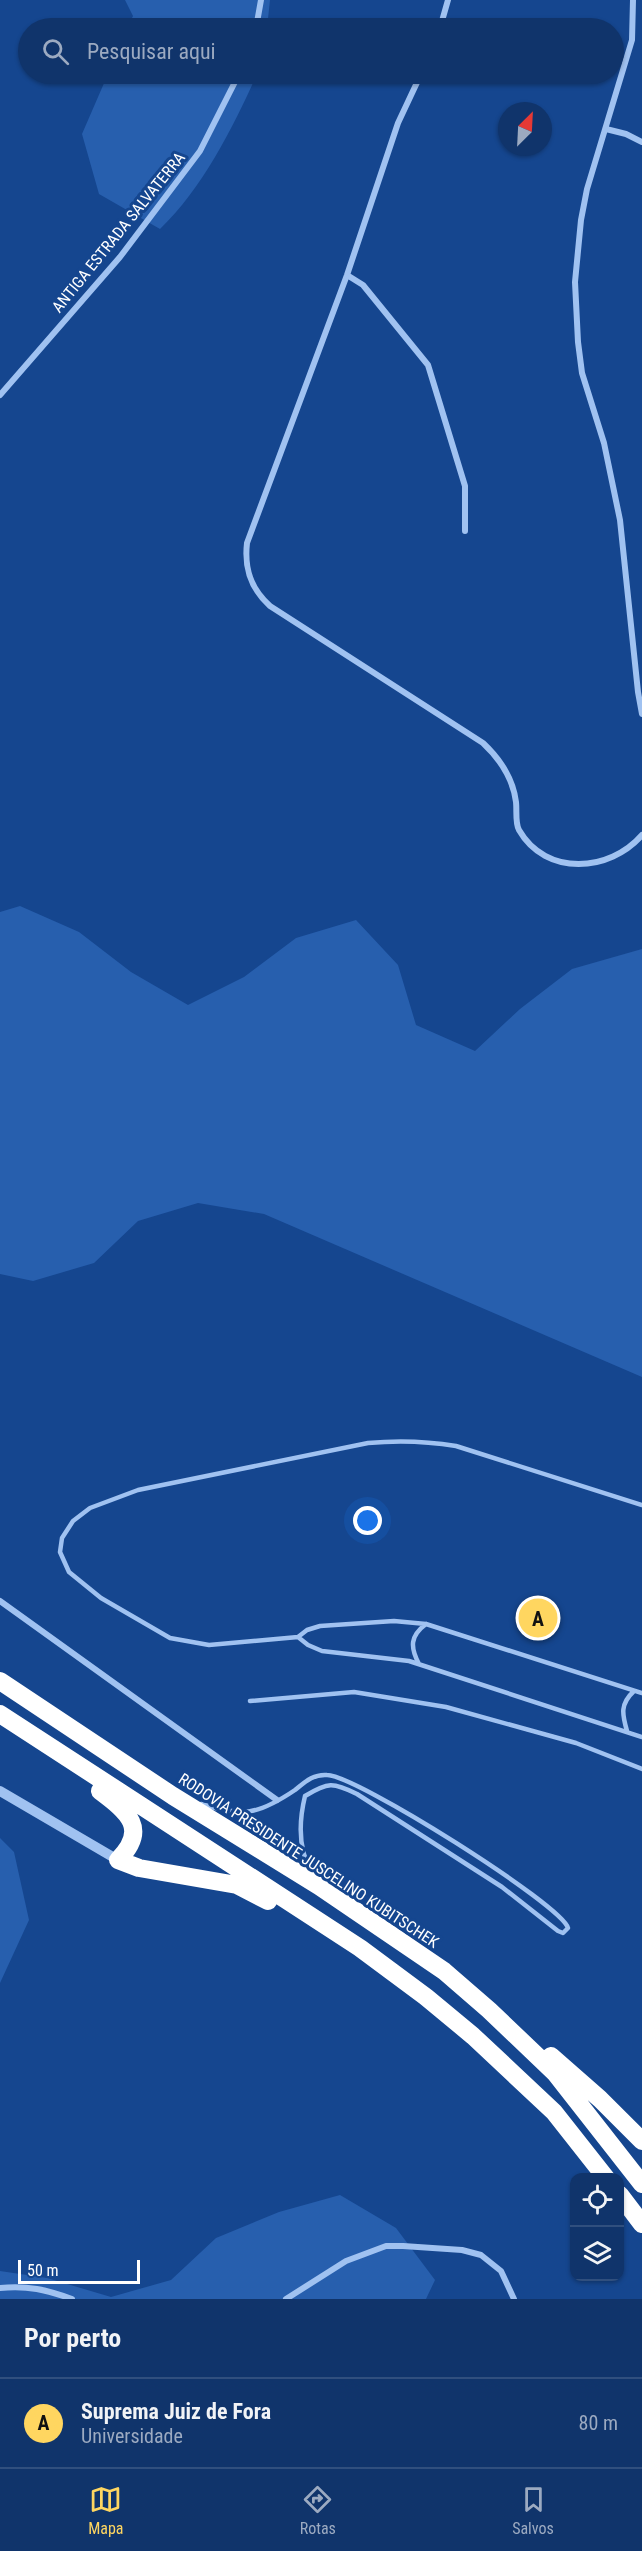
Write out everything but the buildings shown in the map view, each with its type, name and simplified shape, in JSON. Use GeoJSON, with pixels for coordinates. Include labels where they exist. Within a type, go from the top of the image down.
{"type":"FeatureCollection","features":[{"type":"Feature","properties":{"kind":"highway","name":"RODOVIA PRESIDENTE JUSCELINO KUBITSCHEK"},"geometry":{"type":"LineString","coordinates":[[0,1681],[173,1796],[319,1886],[444,1971],[555,2073],[642,2184]]}},
{"type":"Feature","properties":{"kind":"highway"},"geometry":{"type":"LineString","coordinates":[[6,1718],[113,1801],[134,1824],[134,1833],[128,1851],[118,1860],[139,1868],[237,1885],[360,1948]]}},
{"type":"Feature","properties":{"kind":"highway"},"geometry":{"type":"LineString","coordinates":[[6,1718],[360,1948],[426,1997],[473,2036],[554,2112],[602,2173]]}},
{"type":"Feature","properties":{"kind":"highway"},"geometry":{"type":"LineString","coordinates":[[489,2010],[558,2061],[642,2141]]}},
{"type":"Feature","properties":{"kind":"highway"},"geometry":{"type":"LineString","coordinates":[[624,2200],[642,2224]]}},
{"type":"Feature","properties":{"kind":"street"},"geometry":{"type":"LineString","coordinates":[[258,18],[261,0]]}},
{"type":"Feature","properties":{"kind":"street"},"geometry":{"type":"LineString","coordinates":[[443,18],[448,0]]}},
{"type":"Feature","properties":{"kind":"street"},"geometry":{"type":"LineString","coordinates":[[624,67],[632,40],[633,0]]}},
{"type":"Feature","properties":{"kind":"street","name":"ANTIGA ESTRADA SALVATERRA"},"geometry":{"type":"LineString","coordinates":[[0,395],[120,256],[200,151],[234,84]]}},
{"type":"Feature","properties":{"kind":"street"},"geometry":{"type":"LineString","coordinates":[[416,84],[398,123],[347,275],[247,543],[246,566],[254,588],[270,606],[483,743],[501,763],[511,781],[516,800],[517,827],[524,838],[545,855],[571,864],[597,863],[622,853],[642,835]]}},
{"type":"Feature","properties":{"kind":"street"},"geometry":{"type":"LineString","coordinates":[[619,84],[593,169],[581,220],[575,282],[575,312],[582,373],[604,443],[620,520],[642,714]]}},
{"type":"Feature","properties":{"kind":"street"},"geometry":{"type":"LineString","coordinates":[[606,129],[626,134],[642,142]]}},
{"type":"Feature","properties":{"kind":"street"},"geometry":{"type":"LineString","coordinates":[[347,275],[363,285],[428,365],[465,486],[465,531]]}},
{"type":"Feature","properties":{"kind":"street"},"geometry":{"type":"LineString","coordinates":[[0,1601],[277,1800]]}},
{"type":"Feature","properties":{"kind":"street"},"geometry":{"type":"LineString","coordinates":[[0,1791],[118,1860]]}},
{"type":"Feature","properties":{"kind":"street"},"geometry":{"type":"LineString","coordinates":[[286,2299],[346,2261],[386,2246],[462,2250],[481,2255],[501,2271],[514,2299]]}},
{"type":"Feature","properties":{"kind":"street"},"geometry":{"type":"LineString","coordinates":[[0,2288],[24,2286],[44,2289],[72,2299]]}},
{"type":"Feature","properties":{"kind":"lane"},"geometry":{"type":"LineString","coordinates":[[642,1505],[456,1446],[397,1440],[368,1443],[138,1490],[90,1508],[73,1521],[62,1538],[60,1552],[69,1572],[101,1598],[170,1638],[209,1645],[298,1637],[307,1630],[320,1626],[394,1621],[426,1624],[642,1693]]}},
{"type":"Feature","properties":{"kind":"lane"},"geometry":{"type":"LineString","coordinates":[[419,1664],[412,1652],[412,1642],[415,1632],[426,1624]]}},
{"type":"Feature","properties":{"kind":"lane"},"geometry":{"type":"LineString","coordinates":[[298,1637],[308,1645],[322,1651],[409,1661],[642,1737]]}},
{"type":"Feature","properties":{"kind":"lane"},"geometry":{"type":"LineString","coordinates":[[627,1731],[623,1706],[634,1691]]}},
{"type":"Feature","properties":{"kind":"lane"},"geometry":{"type":"LineString","coordinates":[[250,1701],[354,1692],[447,1707],[576,1743],[642,1769]]}},
{"type":"Feature","properties":{"kind":"lane"},"geometry":{"type":"LineString","coordinates":[[173,1796],[239,1814],[258,1810],[294,1790],[308,1779],[320,1775],[335,1775],[432,1826],[491,1866],[565,1922],[568,1927],[563,1933],[558,1931],[502,1887],[357,1794],[331,1784],[322,1786],[305,1796],[301,1812],[303,1850],[309,1868],[319,1886]]}},
{"type":"Feature","properties":{"kind":"lane"},"geometry":{"type":"LineString","coordinates":[[294,1790],[305,1796]]}},
{"type":"Feature","properties":{"kind":"shaded area"},"geometry":{"type":"Polygon","coordinates":[[[125,0],[270,0],[268,18],[132,18],[125,0]]]}},
{"type":"Feature","properties":{"kind":"shaded area"},"geometry":{"type":"Polygon","coordinates":[[[104,84],[252,84],[216,156],[190,195],[160,229],[99,194],[82,134],[104,84]]]}},
{"type":"Feature","properties":{"kind":"shaded area"},"geometry":{"type":"Polygon","coordinates":[[[20,906],[79,932],[131,972],[188,1005],[244,977],[296,938],[356,920],[398,965],[416,1025],[475,1051],[520,1009],[572,969],[642,949],[642,1377],[264,1214],[198,1203],[138,1221],[94,1263],[33,1281],[0,1274],[0,912],[20,906]]]}},
{"type":"Feature","properties":{"kind":"shaded area"},"geometry":{"type":"Polygon","coordinates":[[[0,1838],[14,1852],[29,1920],[0,1983],[0,1838]]]}},
{"type":"Feature","properties":{"kind":"shaded area"},"geometry":{"type":"Polygon","coordinates":[[[340,2195],[396,2228],[435,2280],[426,2299],[0,2299],[0,2271],[47,2278],[111,2297],[171,2280],[216,2238],[279,2212],[340,2195]]]}},
{"type":"Feature","properties":{"kind":"place","name":"Suprema Juiz de Fora"},"geometry":{"type":"Point","coordinates":[538,1618]}}]}
